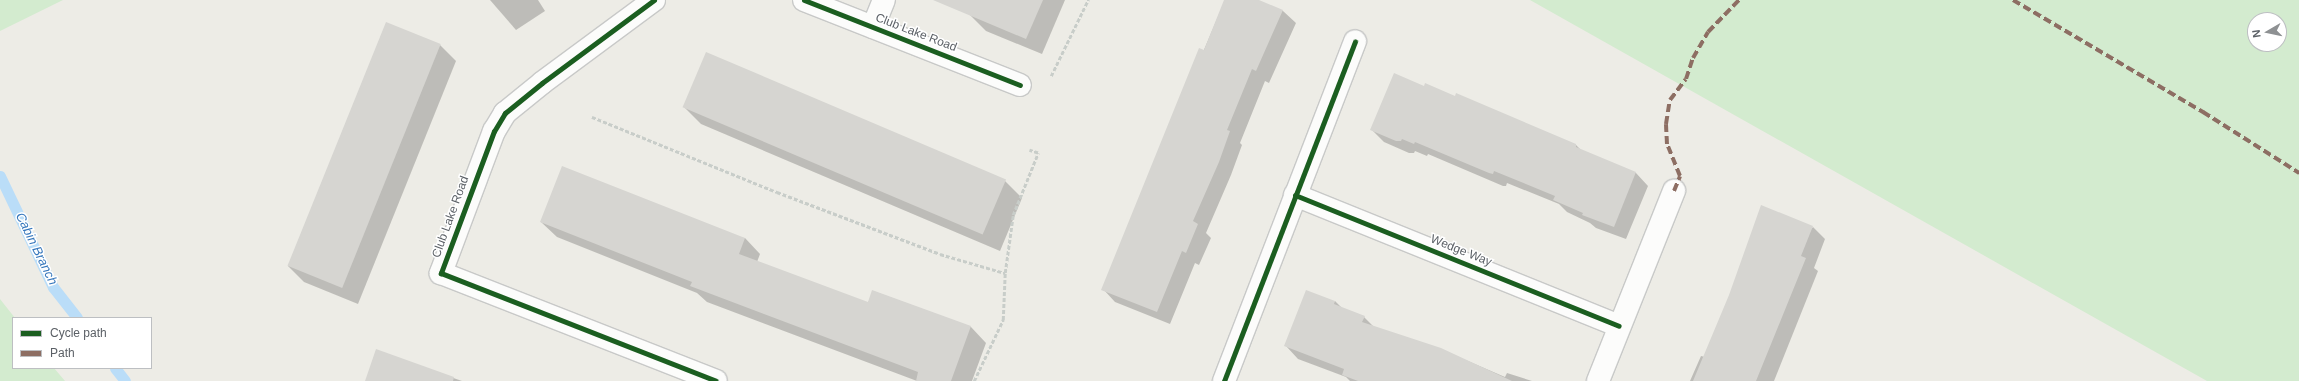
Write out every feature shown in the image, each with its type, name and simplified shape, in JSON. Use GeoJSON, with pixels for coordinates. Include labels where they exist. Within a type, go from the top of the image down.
{"type":"FeatureCollection","features":[{"type":"Feature","properties":{"kind":"street","name":"Club Lake Road"},"geometry":{"type":"LineString","coordinates":[[654,0],[537,86],[505,113],[492,138],[441,273],[716,381]]}},
{"type":"Feature","properties":{"kind":"street","name":"Club Lake Road"},"geometry":{"type":"LineString","coordinates":[[804,0],[1020,85]]}},
{"type":"Feature","properties":{"kind":"street"},"geometry":{"type":"LineString","coordinates":[[873,27],[884,0]]}},
{"type":"Feature","properties":{"kind":"street"},"geometry":{"type":"LineString","coordinates":[[1224,381],[1355,41]]}},
{"type":"Feature","properties":{"kind":"street"},"geometry":{"type":"LineString","coordinates":[[1598,381],[1674,191]]}},
{"type":"Feature","properties":{"kind":"street","name":"Wedge Way"},"geometry":{"type":"LineString","coordinates":[[1295,195],[1619,326]]}},
{"type":"Feature","properties":{"kind":"path"},"geometry":{"type":"LineString","coordinates":[[1051,76],[1088,0]]}},
{"type":"Feature","properties":{"kind":"path"},"geometry":{"type":"LineString","coordinates":[[592,117],[777,192],[940,254],[1005,273]]}},
{"type":"Feature","properties":{"kind":"path"},"geometry":{"type":"LineString","coordinates":[[974,381],[1003,320],[1005,273],[1013,215],[1038,153],[1029,150]]}},
{"type":"Feature","properties":{"kind":"green space"},"geometry":{"type":"Polygon","coordinates":[[[0,0],[63,0],[0,31],[0,0]]]}},
{"type":"Feature","properties":{"kind":"green space"},"geometry":{"type":"Polygon","coordinates":[[[1530,0],[2299,0],[2299,381],[2207,381],[1530,0]]]}},
{"type":"Feature","properties":{"kind":"green space"},"geometry":{"type":"Polygon","coordinates":[[[0,299],[14,317],[12,317],[12,369],[55,369],[65,381],[0,381],[0,299]]]}},
{"type":"Feature","properties":{"kind":"building"},"geometry":{"type":"Polygon","coordinates":[[[933,0],[1043,0],[1026,39],[933,0]]]}},
{"type":"Feature","properties":{"kind":"building"},"geometry":{"type":"Polygon","coordinates":[[[1224,0],[1259,0],[1283,10],[1256,71],[1252,69],[1227,130],[1230,131],[1219,162],[1193,221],[1198,224],[1186,253],[1182,251],[1157,312],[1101,290],[1199,48],[1204,50],[1224,0]]]}},
{"type":"Feature","properties":{"kind":"building"},"geometry":{"type":"Polygon","coordinates":[[[386,22],[441,44],[342,288],[287,266],[386,22]]]}},
{"type":"Feature","properties":{"kind":"building"},"geometry":{"type":"Polygon","coordinates":[[[706,52],[1006,179],[983,235],[683,107],[706,52]]]}},
{"type":"Feature","properties":{"kind":"building"},"geometry":{"type":"Polygon","coordinates":[[[1394,73],[1424,86],[1425,83],[1455,96],[1456,93],[1576,144],[1576,147],[1636,172],[1614,227],[1582,215],[1583,213],[1553,200],[1555,196],[1494,171],[1493,174],[1489,173],[1415,142],[1414,144],[1402,139],[1401,141],[1396,141],[1370,130],[1394,73]]]}},
{"type":"Feature","properties":{"kind":"building"},"geometry":{"type":"Polygon","coordinates":[[[562,166],[745,238],[739,254],[868,302],[872,290],[971,326],[951,381],[916,381],[918,372],[690,286],[692,282],[540,222],[562,166]]]}},
{"type":"Feature","properties":{"kind":"building"},"geometry":{"type":"Polygon","coordinates":[[[1761,205],[1813,226],[1801,256],[1806,258],[1756,381],[1693,381],[1729,295],[1761,205]]]}},
{"type":"Feature","properties":{"kind":"building"},"geometry":{"type":"Polygon","coordinates":[[[1306,290],[1335,301],[1334,304],[1365,316],[1362,322],[1441,348],[1512,381],[1358,381],[1342,375],[1344,369],[1284,346],[1306,290]]]}},
{"type":"Feature","properties":{"kind":"building"},"geometry":{"type":"Polygon","coordinates":[[[376,349],[454,377],[453,381],[365,381],[376,349]]]}},
{"type":"Feature","properties":{"kind":"waterway","name":"Cabin Branch"},"geometry":{"type":"LineString","coordinates":[[0,176],[53,287],[76,317]]}},
{"type":"Feature","properties":{"kind":"waterway","name":"Cabin Branch"},"geometry":{"type":"LineString","coordinates":[[116,369],[125,381]]}},
{"type":"Feature","properties":{"kind":"marked path"},"geometry":{"type":"LineString","coordinates":[[1674,191],[1680,176],[1667,144],[1666,124],[1670,100],[1686,79],[1693,58],[1708,32],[1739,0]]}},
{"type":"Feature","properties":{"kind":"marked path"},"geometry":{"type":"LineString","coordinates":[[2013,0],[2203,112],[2299,173]]}},
{"type":"Feature","properties":{"kind":"cycle path"},"geometry":{"type":"LineString","coordinates":[[654,0],[542,83],[505,113],[494,131],[441,273],[716,381]]}},
{"type":"Feature","properties":{"kind":"cycle path"},"geometry":{"type":"LineString","coordinates":[[804,0],[1020,85]]}},
{"type":"Feature","properties":{"kind":"cycle path"},"geometry":{"type":"LineString","coordinates":[[1224,381],[1355,41]]}},
{"type":"Feature","properties":{"kind":"cycle path"},"geometry":{"type":"LineString","coordinates":[[1295,195],[1619,326]]}}]}
